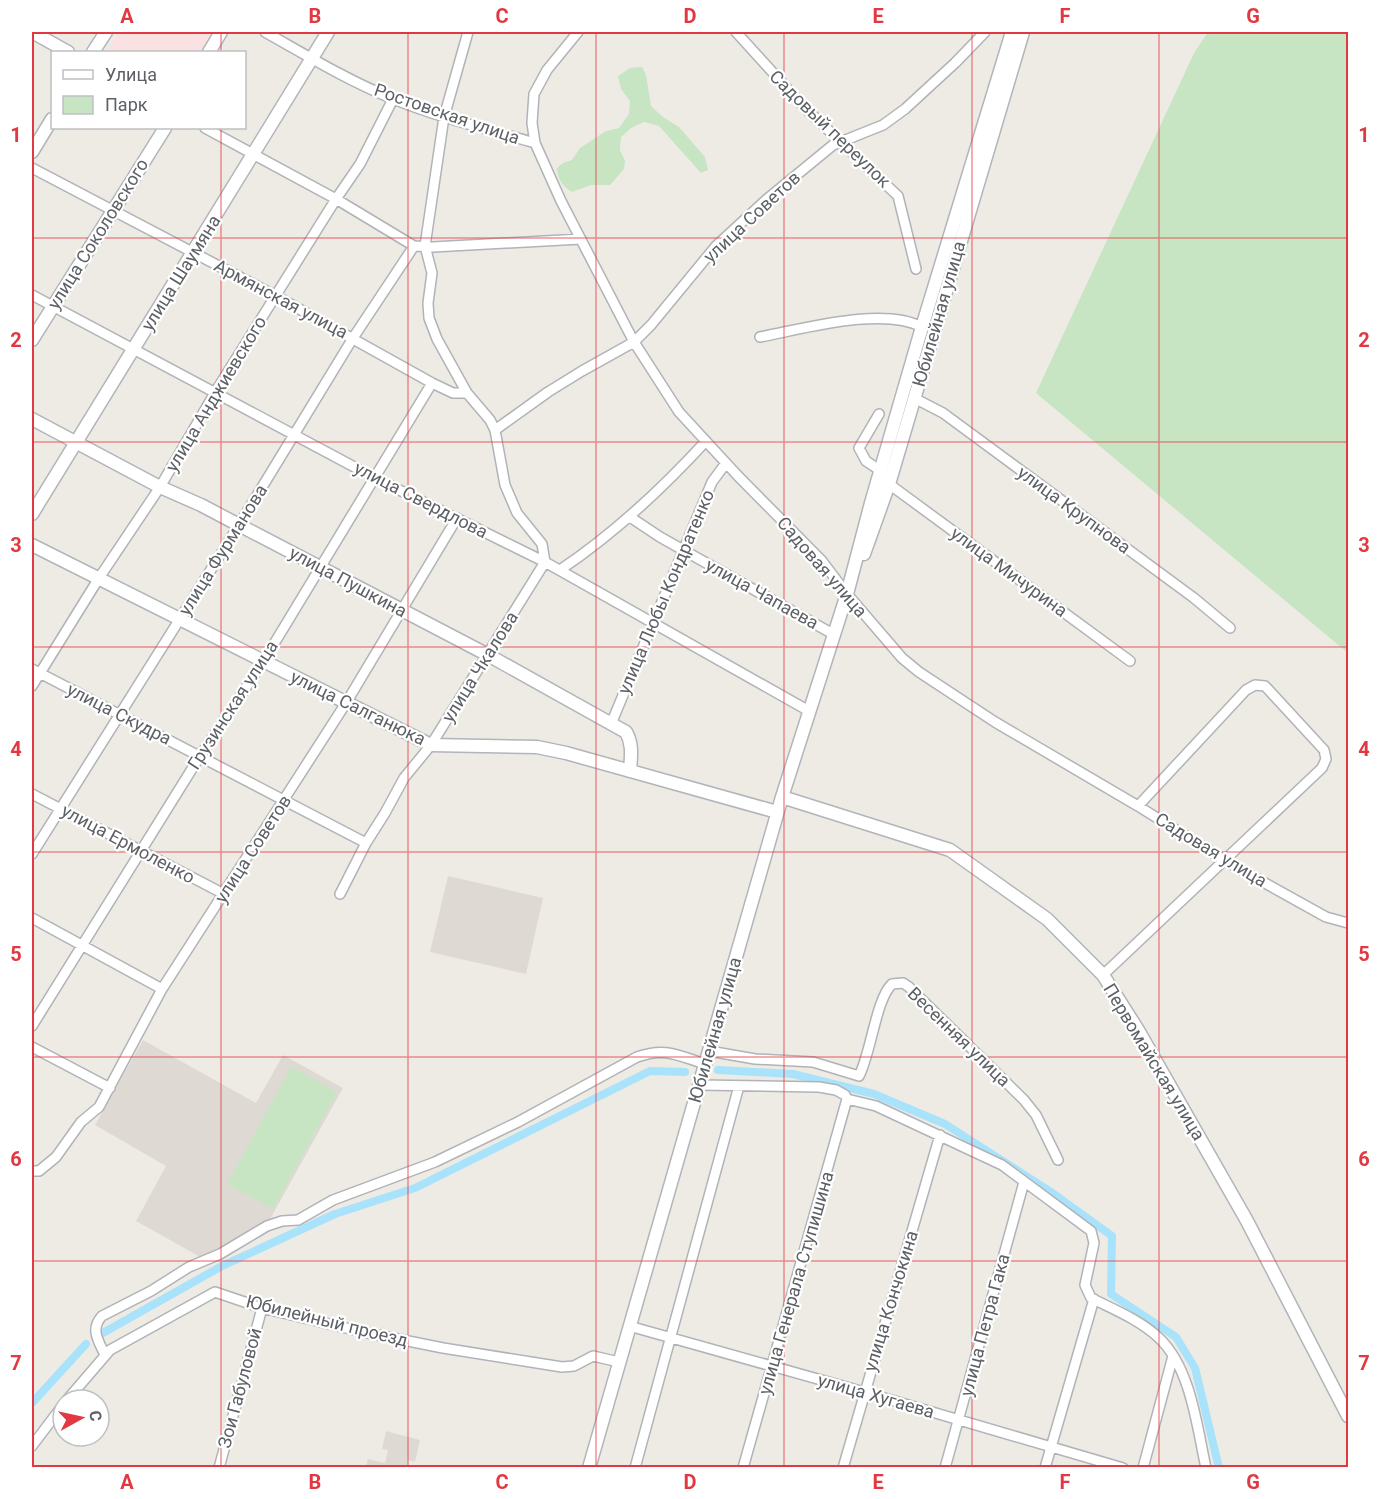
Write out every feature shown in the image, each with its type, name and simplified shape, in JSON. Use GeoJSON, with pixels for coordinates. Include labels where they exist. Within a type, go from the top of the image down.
{"type":"FeatureCollection","features":[{"type":"Feature","properties":{"kind":"main road"},"geometry":{"type":"LineString","coordinates":[[32,32],[66,51]]}},
{"type":"Feature","properties":{"kind":"main road"},"geometry":{"type":"LineString","coordinates":[[94,51],[106,32]]}},
{"type":"Feature","properties":{"kind":"main road"},"geometry":{"type":"LineString","coordinates":[[210,51],[221,32]]}},
{"type":"Feature","properties":{"kind":"main road","name":"улица Шаумяна"},"geometry":{"type":"LineString","coordinates":[[32,514],[328,32]]}},
{"type":"Feature","properties":{"kind":"main road","name":"Юбилейная улица"},"geometry":{"type":"LineString","coordinates":[[589,1467],[777,812],[833,634],[889,484],[956,235],[1015,33]]}},
{"type":"Feature","properties":{"kind":"main road"},"geometry":{"type":"LineString","coordinates":[[32,152],[51,120]]}},
{"type":"Feature","properties":{"kind":"main road","name":"улица Соколовского"},"geometry":{"type":"LineString","coordinates":[[32,340],[164,129]]}},
{"type":"Feature","properties":{"kind":"main road","name":"Юбилейная улица"},"geometry":{"type":"LineString","coordinates":[[847,594],[922,327],[956,235]]}},
{"type":"Feature","properties":{"kind":"main road","name":"улица Пушкина"},"geometry":{"type":"LineString","coordinates":[[32,419],[488,655],[626,732],[630,739],[630,771]]}},
{"type":"Feature","properties":{"kind":"main road","name":"улица Салганюка"},"geometry":{"type":"LineString","coordinates":[[32,545],[431,745],[537,747],[777,812]]}},
{"type":"Feature","properties":{"kind":"main road","name":"Первомайская улица"},"geometry":{"type":"LineString","coordinates":[[782,797],[950,850],[1047,919],[1102,975],[1138,1030],[1247,1221],[1348,1416]]}},
{"type":"Feature","properties":{"kind":"street","name":"Ростовская улица"},"geometry":{"type":"LineString","coordinates":[[265,32],[393,99],[444,117],[536,143]]}},
{"type":"Feature","properties":{"kind":"street"},"geometry":{"type":"LineString","coordinates":[[468,32],[444,117],[425,246],[432,273],[428,303],[429,318],[467,393],[490,420],[495,430],[511,499],[517,513],[542,544],[544,562]]}},
{"type":"Feature","properties":{"kind":"street","name":"Садовая улица"},"geometry":{"type":"LineString","coordinates":[[578,32],[547,70],[534,94],[532,123],[536,143],[561,201],[634,342],[679,412],[726,464],[822,561],[902,658],[919,672],[995,722],[1224,859],[1326,917],[1348,923]]}},
{"type":"Feature","properties":{"kind":"street","name":"Садовый переулок"},"geometry":{"type":"LineString","coordinates":[[736,32],[804,108],[898,196],[916,269]]}},
{"type":"Feature","properties":{"kind":"street","name":"улица Советов"},"geometry":{"type":"LineString","coordinates":[[495,430],[548,392],[634,342],[651,325],[716,246],[766,200],[833,145],[883,125],[905,109],[985,32]]}},
{"type":"Feature","properties":{"kind":"street","name":"улица Анджиевского"},"geometry":{"type":"LineString","coordinates":[[32,686],[35,671],[160,487],[216,392],[360,164],[393,99]]}},
{"type":"Feature","properties":{"kind":"street"},"geometry":{"type":"LineString","coordinates":[[207,129],[336,199],[414,246],[581,239]]}},
{"type":"Feature","properties":{"kind":"street","name":"Армянская улица"},"geometry":{"type":"LineString","coordinates":[[32,168],[276,296],[432,383],[453,393],[467,393]]}},
{"type":"Feature","properties":{"kind":"street","name":"улица Фурманова"},"geometry":{"type":"LineString","coordinates":[[32,854],[295,435],[353,338],[414,246]]}},
{"type":"Feature","properties":{"kind":"street","name":"улица Свердлова"},"geometry":{"type":"LineString","coordinates":[[32,295],[375,478],[560,570],[809,711]]}},
{"type":"Feature","properties":{"kind":"street"},"geometry":{"type":"LineString","coordinates":[[760,338],[819,326],[884,318],[911,321],[922,327]]}},
{"type":"Feature","properties":{"kind":"street","name":"Грузинская улица"},"geometry":{"type":"LineString","coordinates":[[32,1026],[200,756],[263,662],[432,383]]}},
{"type":"Feature","properties":{"kind":"street","name":"улица Крупнова"},"geometry":{"type":"LineString","coordinates":[[914,398],[943,413],[1194,598],[1230,628]]}},
{"type":"Feature","properties":{"kind":"street"},"geometry":{"type":"LineString","coordinates":[[879,414],[859,448],[866,462],[880,471]]}},
{"type":"Feature","properties":{"kind":"street"},"geometry":{"type":"LineString","coordinates":[[560,570],[590,550],[630,517],[671,479],[705,441]]}},
{"type":"Feature","properties":{"kind":"street","name":"улица Любы Кондратенко"},"geometry":{"type":"LineString","coordinates":[[611,724],[712,482],[726,464]]}},
{"type":"Feature","properties":{"kind":"street","name":"улица Мичурина"},"geometry":{"type":"LineString","coordinates":[[889,484],[1130,661]]}},
{"type":"Feature","properties":{"kind":"street","name":"улица Чапаева"},"geometry":{"type":"LineString","coordinates":[[630,517],[833,634]]}},
{"type":"Feature","properties":{"kind":"street","name":"улица Советов"},"geometry":{"type":"LineString","coordinates":[[35,1171],[56,1157],[81,1122],[99,1107],[162,989],[346,703],[457,518]]}},
{"type":"Feature","properties":{"kind":"street","name":"улица Чкалова"},"geometry":{"type":"LineString","coordinates":[[340,894],[366,843],[404,778],[431,745],[544,562]]}},
{"type":"Feature","properties":{"kind":"street","name":"улица Скудра"},"geometry":{"type":"LineString","coordinates":[[35,671],[366,843]]}},
{"type":"Feature","properties":{"kind":"street"},"geometry":{"type":"LineString","coordinates":[[1102,975],[1322,768],[1326,759],[1324,750],[1265,686],[1255,685],[1246,690],[1138,806]]}},
{"type":"Feature","properties":{"kind":"street","name":"улица Ермоленко"},"geometry":{"type":"LineString","coordinates":[[32,794],[224,894]]}},
{"type":"Feature","properties":{"kind":"street"},"geometry":{"type":"LineString","coordinates":[[32,918],[162,989]]}},
{"type":"Feature","properties":{"kind":"street","name":"Весенняя улица"},"geometry":{"type":"LineString","coordinates":[[708,1051],[755,1059],[813,1062],[859,1076],[865,1064],[885,994],[892,984],[903,983],[1024,1101],[1036,1115],[1058,1160]]}},
{"type":"Feature","properties":{"kind":"street"},"geometry":{"type":"LineString","coordinates":[[32,1047],[111,1088]]}},
{"type":"Feature","properties":{"kind":"street"},"geometry":{"type":"LineString","coordinates":[[105,1355],[95,1331],[95,1325],[102,1316],[151,1291],[189,1267],[220,1254],[267,1226],[282,1221],[298,1220],[333,1200],[435,1162],[518,1122],[637,1057],[653,1051],[666,1052],[705,1064]]}},
{"type":"Feature","properties":{"kind":"street"},"geometry":{"type":"LineString","coordinates":[[699,1085],[819,1087],[836,1090],[845,1095],[847,1099],[876,1106],[1002,1165],[1091,1231],[1094,1243],[1084,1285],[1087,1292],[1094,1299],[1137,1322],[1161,1339],[1173,1356],[1185,1378],[1206,1467]]}},
{"type":"Feature","properties":{"kind":"street"},"geometry":{"type":"LineString","coordinates":[[635,1467],[739,1086]]}},
{"type":"Feature","properties":{"kind":"street","name":"улица Генерала Ступишина"},"geometry":{"type":"LineString","coordinates":[[743,1467],[847,1099]]}},
{"type":"Feature","properties":{"kind":"street","name":"улица Кончокина"},"geometry":{"type":"LineString","coordinates":[[843,1467],[940,1135]]}},
{"type":"Feature","properties":{"kind":"street","name":"улица Петра Гака"},"geometry":{"type":"LineString","coordinates":[[945,1467],[1024,1182]]}},
{"type":"Feature","properties":{"kind":"street","name":"Юбилейный проезд"},"geometry":{"type":"LineString","coordinates":[[78,1388],[105,1355],[215,1292],[262,1308],[442,1348],[562,1367],[574,1366],[593,1356],[619,1362]]}},
{"type":"Feature","properties":{"kind":"street"},"geometry":{"type":"LineString","coordinates":[[1045,1467],[1094,1299]]}},
{"type":"Feature","properties":{"kind":"street","name":"Зои Габуловой"},"geometry":{"type":"LineString","coordinates":[[219,1467],[262,1308]]}},
{"type":"Feature","properties":{"kind":"street","name":"улица Хугаева"},"geometry":{"type":"LineString","coordinates":[[629,1326],[1123,1467]]}},
{"type":"Feature","properties":{"kind":"street"},"geometry":{"type":"LineString","coordinates":[[1143,1467],[1173,1356]]}},
{"type":"Feature","properties":{"kind":"street"},"geometry":{"type":"LineString","coordinates":[[32,1446],[51,1421]]}},
{"type":"Feature","properties":{"kind":"shaded area"},"geometry":{"type":"Polygon","coordinates":[[[119,32],[217,32],[205,51],[107,51],[119,32]]]}},
{"type":"Feature","properties":{"kind":"shaded area"},"geometry":{"type":"Polygon","coordinates":[[[448,876],[543,898],[526,974],[430,952],[448,876]]]}},
{"type":"Feature","properties":{"kind":"shaded area"},"geometry":{"type":"Polygon","coordinates":[[[143,1040],[256,1103],[283,1055],[343,1088],[269,1221],[202,1258],[136,1221],[166,1166],[95,1125],[143,1040]]]}},
{"type":"Feature","properties":{"kind":"shaded area"},"geometry":{"type":"Polygon","coordinates":[[[386,1431],[420,1440],[415,1462],[408,1460],[407,1467],[366,1467],[368,1459],[385,1463],[388,1450],[382,1449],[386,1431]]]}},
{"type":"Feature","properties":{"kind":"green space"},"geometry":{"type":"Polygon","coordinates":[[[1208,32],[1348,32],[1348,653],[1036,393],[1194,53],[1208,32]]]}},
{"type":"Feature","properties":{"kind":"green space"},"geometry":{"type":"Polygon","coordinates":[[[642,67],[646,75],[651,106],[679,127],[705,157],[708,170],[701,173],[659,126],[644,122],[631,128],[621,137],[620,150],[625,161],[624,169],[610,185],[591,185],[572,192],[561,182],[557,168],[572,160],[580,148],[606,131],[619,128],[629,114],[630,101],[621,89],[618,76],[630,68],[642,67]]]}},
{"type":"Feature","properties":{"kind":"green space"},"geometry":{"type":"Polygon","coordinates":[[[291,1067],[337,1092],[273,1209],[227,1184],[291,1067]]]}},
{"type":"Feature","properties":{"kind":"waterway"},"geometry":{"type":"LineString","coordinates":[[718,1070],[793,1074],[874,1094],[945,1124],[1051,1192],[1112,1236],[1111,1294],[1176,1337],[1195,1368],[1219,1468]]}},
{"type":"Feature","properties":{"kind":"waterway"},"geometry":{"type":"LineString","coordinates":[[101,1334],[222,1266],[335,1214],[415,1188],[650,1071],[685,1072]]}},
{"type":"Feature","properties":{"kind":"waterway"},"geometry":{"type":"LineString","coordinates":[[32,1403],[86,1344]]}}]}
